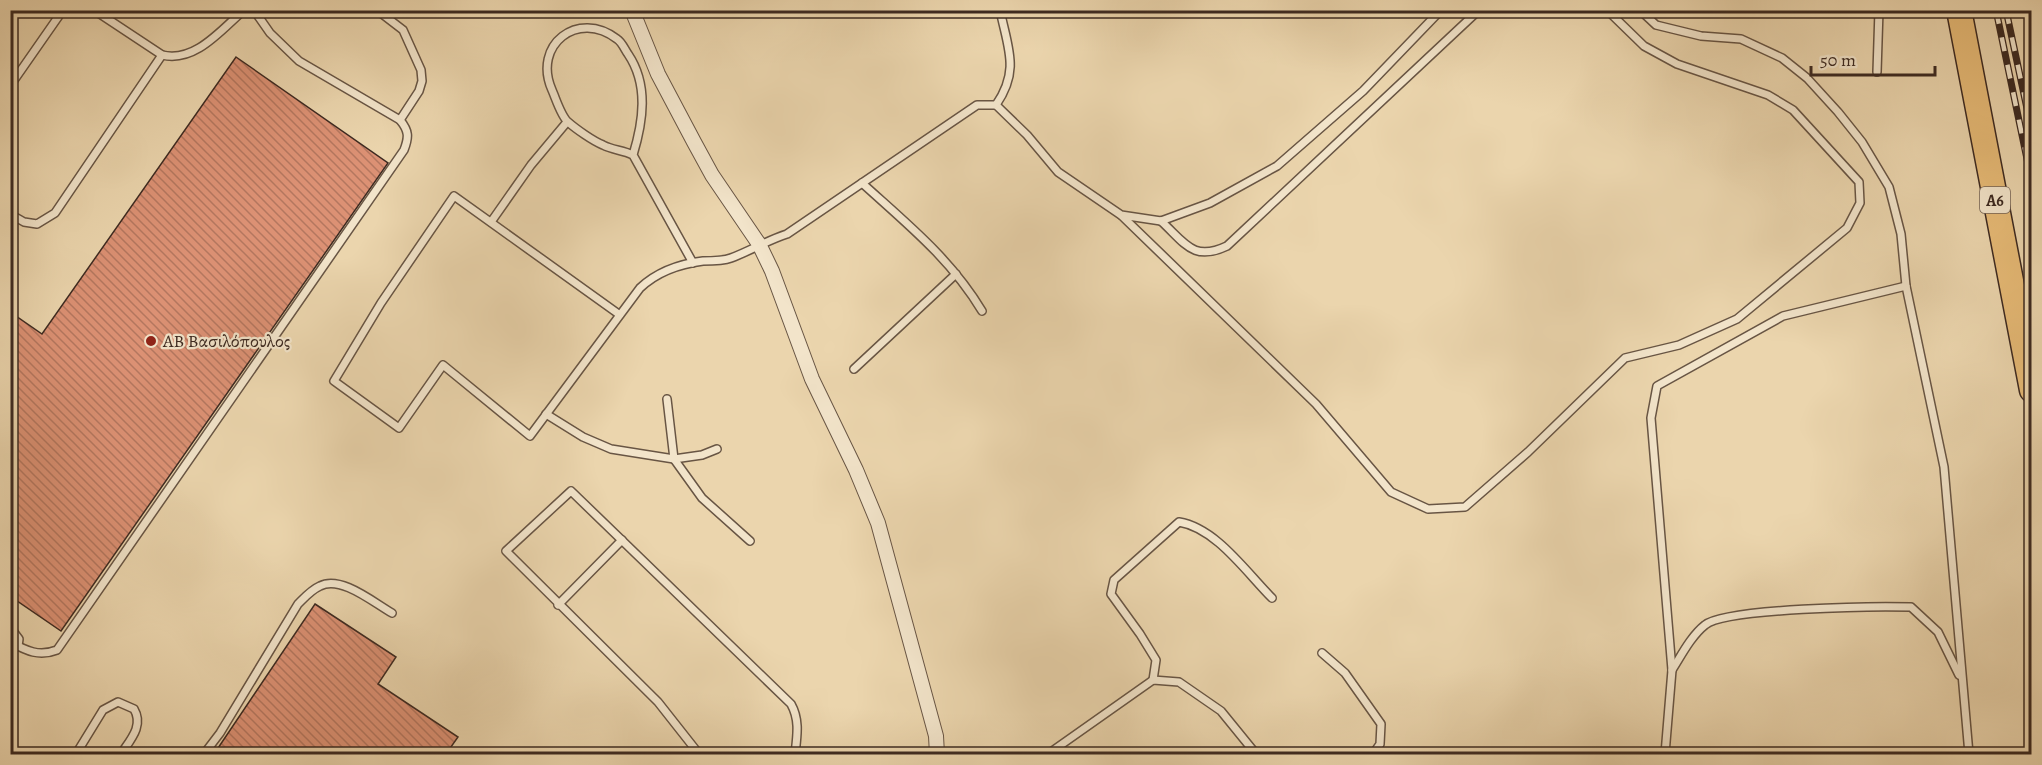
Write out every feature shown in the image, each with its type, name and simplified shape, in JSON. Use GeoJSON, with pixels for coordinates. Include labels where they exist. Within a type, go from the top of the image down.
{"type":"FeatureCollection","features":[{"type":"Feature","properties":{"kind":"highway","name":"Α6"},"geometry":{"type":"LineString","coordinates":[[1959,10],[2031,390]]}},
{"type":"Feature","properties":{"kind":"street"},"geometry":{"type":"LineString","coordinates":[[632,10],[658,74],[694,142],[712,175],[759,244],[772,271],[812,379],[856,470],[878,523],[936,736],[937,754]]}},
{"type":"Feature","properties":{"kind":"lane"},"geometry":{"type":"LineString","coordinates":[[10,86],[63,10]]}},
{"type":"Feature","properties":{"kind":"lane"},"geometry":{"type":"LineString","coordinates":[[94,10],[162,55],[182,57],[194,52],[244,10]]}},
{"type":"Feature","properties":{"kind":"lane"},"geometry":{"type":"LineString","coordinates":[[10,642],[34,654],[46,654],[57,650],[404,150],[409,138],[406,128],[399,120],[298,61],[270,33],[254,10]]}},
{"type":"Feature","properties":{"kind":"lane"},"geometry":{"type":"LineString","coordinates":[[377,10],[403,30],[421,70],[422,81],[418,91],[399,120]]}},
{"type":"Feature","properties":{"kind":"lane"},"geometry":{"type":"LineString","coordinates":[[996,105],[1008,87],[1011,65],[1000,10]]}},
{"type":"Feature","properties":{"kind":"lane"},"geometry":{"type":"LineString","coordinates":[[1121,215],[1161,221],[1210,203],[1277,166],[1363,91],[1441,10]]}},
{"type":"Feature","properties":{"kind":"lane"},"geometry":{"type":"LineString","coordinates":[[1161,221],[1193,251],[1210,254],[1227,246],[1479,10]]}},
{"type":"Feature","properties":{"kind":"lane"},"geometry":{"type":"LineString","coordinates":[[620,315],[454,196],[381,303],[334,381],[399,428],[443,365],[530,436],[620,315],[650,279],[668,269],[693,262],[730,259],[759,244],[787,234],[977,105],[996,105],[1027,135],[1058,172],[1121,215],[1316,404],[1391,492],[1428,509],[1465,507],[1528,452],[1624,358],[1678,345],[1737,319],[1847,228],[1860,203],[1859,182],[1793,110],[1768,95],[1677,64],[1644,46],[1607,10]]}},
{"type":"Feature","properties":{"kind":"lane"},"geometry":{"type":"LineString","coordinates":[[1640,10],[1656,25],[1701,36],[1741,39],[1782,58],[1807,78],[1862,142],[1889,187],[1901,234],[1906,286],[1944,467],[1969,754]]}},
{"type":"Feature","properties":{"kind":"lane"},"geometry":{"type":"LineString","coordinates":[[1877,72],[1879,10]]}},
{"type":"Feature","properties":{"kind":"lane"},"geometry":{"type":"LineString","coordinates":[[633,155],[643,108],[641,88],[634,62],[618,39],[594,29],[578,28],[558,38],[549,56],[546,74],[567,122],[604,146],[633,155],[693,262]]}},
{"type":"Feature","properties":{"kind":"lane"},"geometry":{"type":"LineString","coordinates":[[10,214],[24,222],[37,224],[54,213],[162,55]]}},
{"type":"Feature","properties":{"kind":"lane"},"geometry":{"type":"LineString","coordinates":[[491,222],[531,165],[567,122]]}},
{"type":"Feature","properties":{"kind":"lane"},"geometry":{"type":"LineString","coordinates":[[862,183],[917,230],[956,274],[982,311]]}},
{"type":"Feature","properties":{"kind":"lane"},"geometry":{"type":"LineString","coordinates":[[854,369],[956,274]]}},
{"type":"Feature","properties":{"kind":"lane"},"geometry":{"type":"LineString","coordinates":[[1665,754],[1671,670],[1652,418],[1657,386],[1783,316],[1906,286]]}},
{"type":"Feature","properties":{"kind":"lane"},"geometry":{"type":"LineString","coordinates":[[667,399],[674,459],[702,498],[750,541]]}},
{"type":"Feature","properties":{"kind":"lane"},"geometry":{"type":"LineString","coordinates":[[546,414],[583,437],[611,449],[674,459],[717,449]]}},
{"type":"Feature","properties":{"kind":"lane"},"geometry":{"type":"LineString","coordinates":[[699,754],[658,702],[506,551],[571,491],[790,704],[796,714],[798,735],[795,754]]}},
{"type":"Feature","properties":{"kind":"lane"},"geometry":{"type":"LineString","coordinates":[[1153,680],[1156,660],[1110,594],[1114,580],[1179,522],[1195,524],[1272,598]]}},
{"type":"Feature","properties":{"kind":"lane"},"geometry":{"type":"LineString","coordinates":[[558,605],[622,540]]}},
{"type":"Feature","properties":{"kind":"lane"},"geometry":{"type":"LineString","coordinates":[[204,754],[220,733],[298,604],[312,591],[322,584],[345,586],[392,613]]}},
{"type":"Feature","properties":{"kind":"lane"},"geometry":{"type":"LineString","coordinates":[[1671,670],[1706,624],[1732,616],[1859,606],[1911,607],[1938,632],[1961,680]]}},
{"type":"Feature","properties":{"kind":"lane"},"geometry":{"type":"LineString","coordinates":[[10,627],[20,639],[18,646]]}},
{"type":"Feature","properties":{"kind":"lane"},"geometry":{"type":"LineString","coordinates":[[1322,653],[1345,673],[1381,724],[1380,744],[1372,754]]}},
{"type":"Feature","properties":{"kind":"lane"},"geometry":{"type":"LineString","coordinates":[[1048,754],[1153,680],[1179,682],[1221,711],[1256,754]]}},
{"type":"Feature","properties":{"kind":"lane"},"geometry":{"type":"LineString","coordinates":[[76,754],[103,710],[118,702],[134,709],[138,720],[135,732],[121,754]]}},
{"type":"Feature","properties":{"kind":"building","name":"ΑΒ Βασιλόπουλος"},"geometry":{"type":"Polygon","coordinates":[[[236,57],[388,163],[61,631],[10,596],[10,312],[42,334],[236,57]]]}},
{"type":"Feature","properties":{"kind":"building"},"geometry":{"type":"Polygon","coordinates":[[[315,604],[396,657],[378,684],[458,737],[446,754],[214,754],[315,604]]]}},
{"type":"Feature","properties":{"kind":"railway"},"geometry":{"type":"LineString","coordinates":[[1996,10],[2032,183]]}},
{"type":"Feature","properties":{"kind":"railway"},"geometry":{"type":"LineString","coordinates":[[2006,10],[2032,132]]}},
{"type":"Feature","properties":{"kind":"place","name":"ΑΒ Βασιλόπουλος"},"geometry":{"type":"Point","coordinates":[151,341]}}]}
